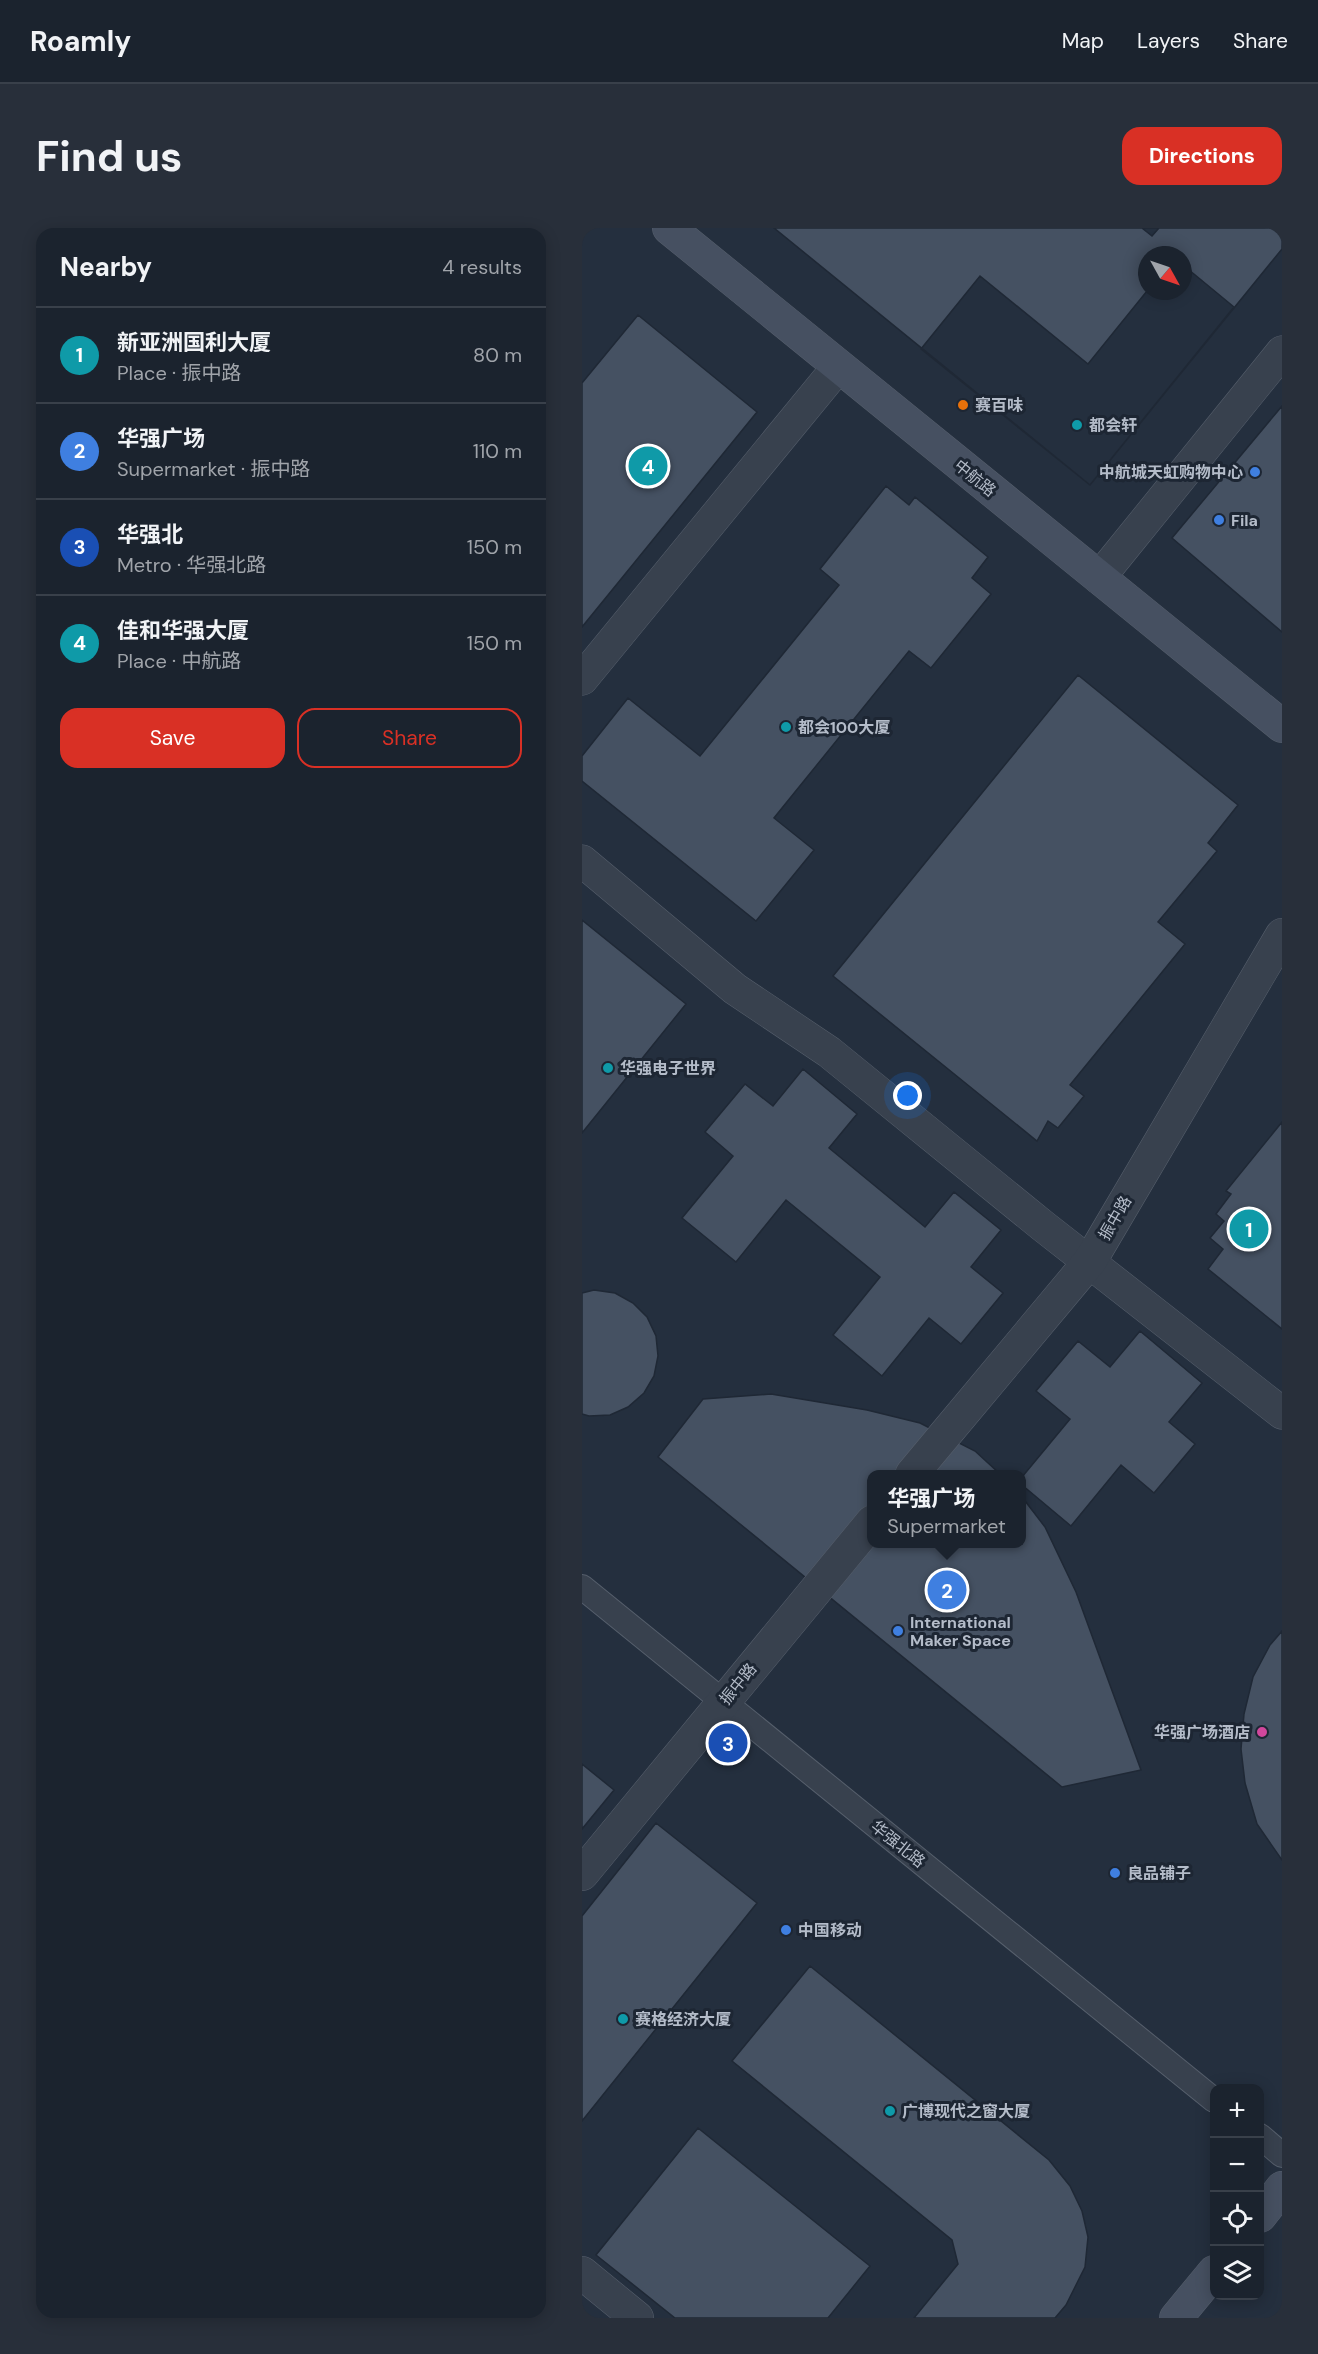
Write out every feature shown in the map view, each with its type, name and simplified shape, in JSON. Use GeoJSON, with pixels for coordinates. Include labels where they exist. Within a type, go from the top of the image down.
{"type":"FeatureCollection","features":[{"type":"Feature","properties":{"kind":"main road","name":"中航路"},"geometry":{"type":"LineString","coordinates":[[669,228],[1282,726]]}},
{"type":"Feature","properties":{"kind":"main road"},"geometry":{"type":"LineString","coordinates":[[1264,2211],[1282,2188]]}},
{"type":"Feature","properties":{"kind":"main road"},"geometry":{"type":"LineString","coordinates":[[1176,2318],[1210,2278]]}},
{"type":"Feature","properties":{"kind":"street"},"geometry":{"type":"LineString","coordinates":[[1099,578],[1282,352]]}},
{"type":"Feature","properties":{"kind":"street"},"geometry":{"type":"LineString","coordinates":[[582,679],[838,367]]}},
{"type":"Feature","properties":{"kind":"street"},"geometry":{"type":"LineString","coordinates":[[582,861],[735,989],[829,1052],[1043,1226],[1282,1413]]}},
{"type":"Feature","properties":{"kind":"street","name":"振中路"},"geometry":{"type":"LineString","coordinates":[[915,1470],[1090,1261],[1282,934]]}},
{"type":"Feature","properties":{"kind":"street","name":"振中路"},"geometry":{"type":"LineString","coordinates":[[582,1874],[867,1528]]}},
{"type":"Feature","properties":{"kind":"street","name":"华强北路"},"geometry":{"type":"LineString","coordinates":[[582,1587],[1210,2096]]}},
{"type":"Feature","properties":{"kind":"street"},"geometry":{"type":"LineString","coordinates":[[1262,2138],[1282,2155]]}},
{"type":"Feature","properties":{"kind":"street"},"geometry":{"type":"LineString","coordinates":[[582,2273],[637,2318]]}},
{"type":"Feature","properties":{"kind":"building"},"geometry":{"type":"Polygon","coordinates":[[[774,228],[1282,228],[1282,249],[1090,485],[774,228]]]}},
{"type":"Feature","properties":{"kind":"building"},"geometry":{"type":"Polygon","coordinates":[[[1142,228],[1159,228],[1152,236],[1142,228]]]}},
{"type":"Feature","properties":{"kind":"building","name":"都会轩"},"geometry":{"type":"Polygon","coordinates":[[[1192,272],[1234,307],[1090,485],[921,349],[980,276],[1088,364],[1140,300],[1192,300],[1192,272]]]}},
{"type":"Feature","properties":{"kind":"building"},"geometry":{"type":"Polygon","coordinates":[[[638,315],[757,412],[582,627],[582,383],[638,315]]]}},
{"type":"Feature","properties":{"kind":"building","name":"中航城天虹购物中心"},"geometry":{"type":"Polygon","coordinates":[[[1282,406],[1282,632],[1172,538],[1282,406]]]}},
{"type":"Feature","properties":{"kind":"building","name":"都会100大厦"},"geometry":{"type":"Polygon","coordinates":[[[886,486],[909,505],[915,497],[988,557],[972,578],[991,594],[931,668],[909,651],[774,818],[814,850],[756,921],[582,781],[582,756],[628,698],[700,756],[839,585],[820,569],[886,486]]]}},
{"type":"Feature","properties":{"kind":"building"},"geometry":{"type":"Polygon","coordinates":[[[1078,675],[1238,805],[1208,843],[1217,851],[1158,922],[1185,944],[1070,1085],[1084,1096],[1058,1128],[1048,1121],[1037,1141],[833,976],[1078,675]]]}},
{"type":"Feature","properties":{"kind":"building","name":"华强电子世界"},"geometry":{"type":"Polygon","coordinates":[[[582,920],[686,1004],[582,1133],[582,920]]]}},
{"type":"Feature","properties":{"kind":"building"},"geometry":{"type":"Polygon","coordinates":[[[803,1069],[857,1114],[829,1148],[925,1227],[954,1192],[1001,1230],[971,1267],[1003,1293],[961,1344],[929,1318],[882,1376],[833,1335],[880,1277],[786,1200],[736,1262],[682,1218],[733,1156],[705,1132],[745,1084],[773,1106],[803,1069]]]}},
{"type":"Feature","properties":{"kind":"building"},"geometry":{"type":"Polygon","coordinates":[[[1282,1122],[1282,1329],[1208,1269],[1223,1249],[1210,1238],[1224,1221],[1216,1214],[1231,1194],[1226,1191],[1282,1122]]]}},
{"type":"Feature","properties":{"kind":"building"},"geometry":{"type":"Polygon","coordinates":[[[594,1290],[615,1293],[633,1303],[647,1317],[656,1336],[658,1356],[654,1376],[644,1393],[628,1407],[610,1415],[589,1416],[582,1414],[582,1293],[594,1290]]]}},
{"type":"Feature","properties":{"kind":"building"},"geometry":{"type":"Polygon","coordinates":[[[1140,1331],[1202,1383],[1169,1422],[1195,1444],[1154,1493],[1121,1465],[1071,1526],[1026,1488],[1026,1472],[1070,1419],[1036,1391],[1078,1341],[1110,1367],[1140,1331]]]}},
{"type":"Feature","properties":{"kind":"building"},"geometry":{"type":"Polygon","coordinates":[[[771,1394],[867,1410],[920,1423],[975,1451],[996,1470],[867,1470],[867,1548],[1026,1548],[1026,1502],[1045,1527],[1076,1592],[1141,1770],[1062,1787],[658,1457],[703,1399],[771,1394]]]}},
{"type":"Feature","properties":{"kind":"building","name":"华强广场酒店"},"geometry":{"type":"Polygon","coordinates":[[[1282,1631],[1282,1860],[1257,1824],[1245,1783],[1241,1749],[1244,1714],[1253,1677],[1270,1645],[1282,1631]]]}},
{"type":"Feature","properties":{"kind":"building"},"geometry":{"type":"Polygon","coordinates":[[[582,1764],[614,1790],[582,1829],[582,1764]]]}},
{"type":"Feature","properties":{"kind":"building","name":"赛格经济大厦"},"geometry":{"type":"Polygon","coordinates":[[[656,1823],[757,1903],[582,2121],[582,1916],[656,1823]]]}},
{"type":"Feature","properties":{"kind":"building","name":"广博现代之窗大厦"},"geometry":{"type":"Polygon","coordinates":[[[810,1966],[1049,2160],[1070,2186],[1082,2211],[1088,2237],[1085,2267],[1066,2305],[1055,2318],[914,2318],[958,2264],[952,2240],[732,2061],[810,1966]]]}},
{"type":"Feature","properties":{"kind":"building"},"geometry":{"type":"Polygon","coordinates":[[[698,2128],[870,2266],[828,2318],[675,2318],[596,2255],[698,2128]]]}},
{"type":"Feature","properties":{"kind":"place","name":"赛百味"},"geometry":{"type":"Point","coordinates":[963,405]}},
{"type":"Feature","properties":{"kind":"place","name":"都会轩"},"geometry":{"type":"Point","coordinates":[1077,425]}},
{"type":"Feature","properties":{"kind":"place","name":"佳和华强大厦"},"geometry":{"type":"Point","coordinates":[648,466]}},
{"type":"Feature","properties":{"kind":"place","name":"中航城天虹购物中心"},"geometry":{"type":"Point","coordinates":[1255,472]}},
{"type":"Feature","properties":{"kind":"place","name":"Fila"},"geometry":{"type":"Point","coordinates":[1219,520]}},
{"type":"Feature","properties":{"kind":"place","name":"都会100大厦"},"geometry":{"type":"Point","coordinates":[786,727]}},
{"type":"Feature","properties":{"kind":"place","name":"华强电子世界"},"geometry":{"type":"Point","coordinates":[608,1068]}},
{"type":"Feature","properties":{"kind":"place","name":"新亚洲国利大厦"},"geometry":{"type":"Point","coordinates":[1249,1229]}},
{"type":"Feature","properties":{"kind":"place","name":"华强广场"},"geometry":{"type":"Point","coordinates":[947,1590]}},
{"type":"Feature","properties":{"kind":"place","name":"International Maker Space"},"geometry":{"type":"Point","coordinates":[898,1631]}},
{"type":"Feature","properties":{"kind":"place","name":"华强广场酒店"},"geometry":{"type":"Point","coordinates":[1262,1732]}},
{"type":"Feature","properties":{"kind":"place","name":"华强北"},"geometry":{"type":"Point","coordinates":[728,1743]}},
{"type":"Feature","properties":{"kind":"place","name":"良品铺子"},"geometry":{"type":"Point","coordinates":[1115,1873]}},
{"type":"Feature","properties":{"kind":"place","name":"中国移动"},"geometry":{"type":"Point","coordinates":[786,1930]}},
{"type":"Feature","properties":{"kind":"place","name":"赛格经济大厦"},"geometry":{"type":"Point","coordinates":[623,2019]}},
{"type":"Feature","properties":{"kind":"place","name":"广博现代之窗大厦"},"geometry":{"type":"Point","coordinates":[890,2111]}}]}
